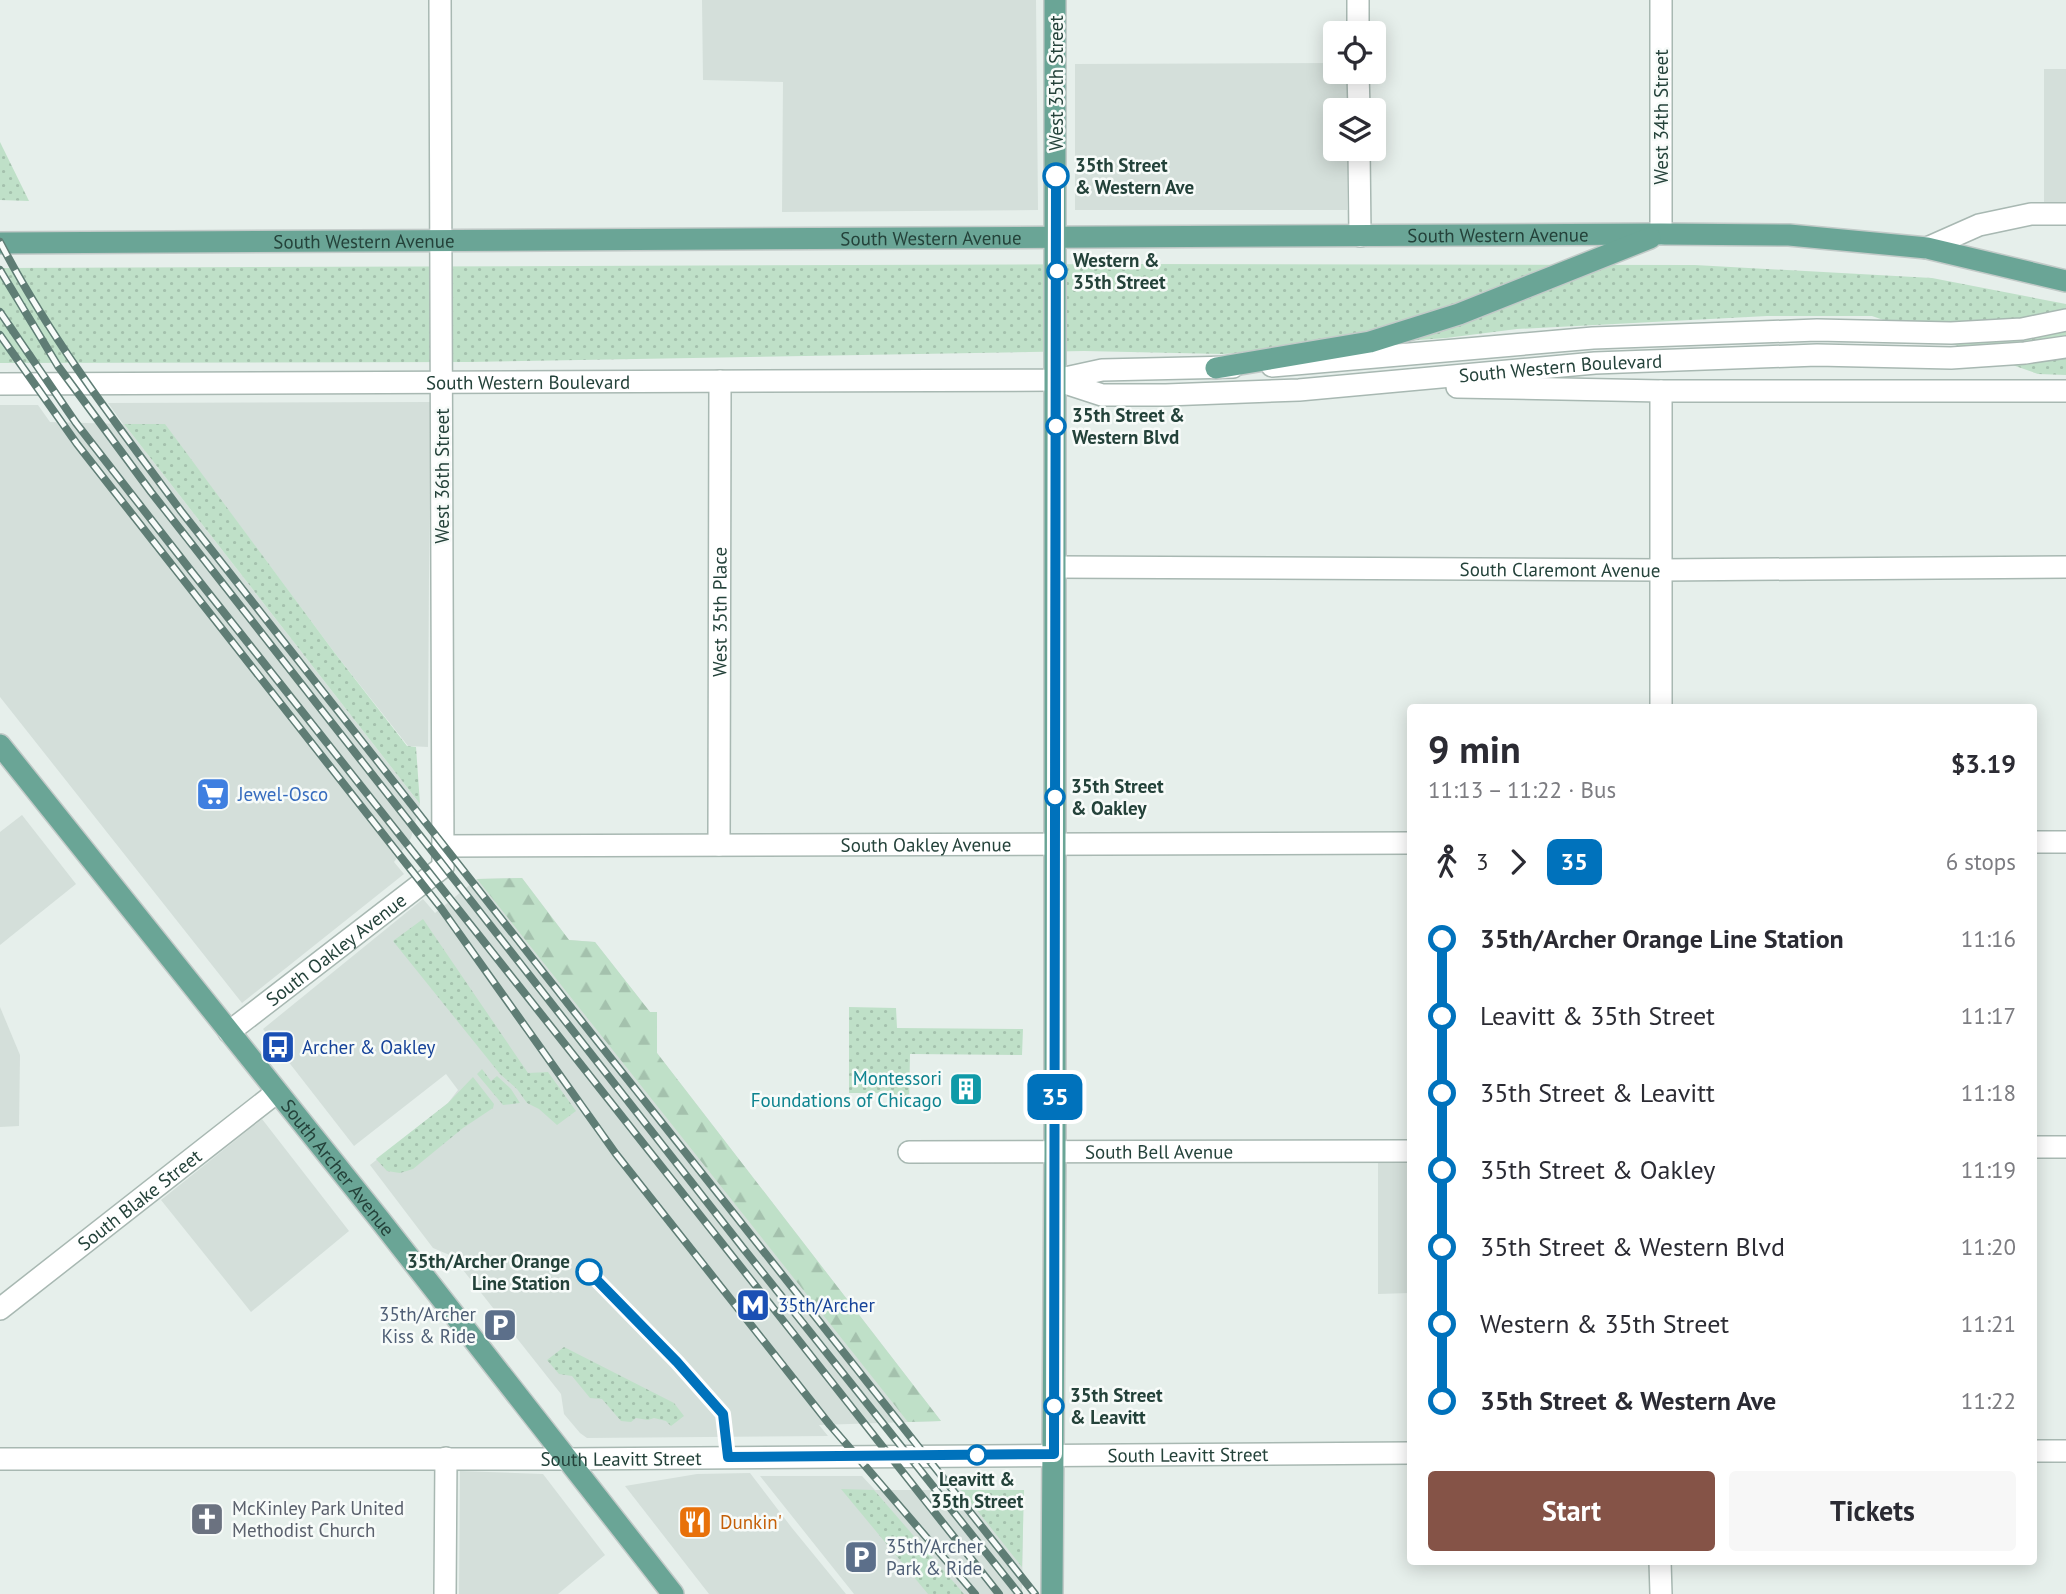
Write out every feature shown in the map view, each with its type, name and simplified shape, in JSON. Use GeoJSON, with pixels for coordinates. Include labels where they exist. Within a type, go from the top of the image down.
{"type":"FeatureCollection","features":[{"type":"Feature","properties":{"kind":"main road","name":"West 35th Street"},"geometry":{"type":"LineString","coordinates":[[1052,1594],[1055,1153],[1055,0]]}},
{"type":"Feature","properties":{"kind":"main road","name":"South Western Avenue"},"geometry":{"type":"LineString","coordinates":[[0,243],[1661,233],[1789,235],[1927,248],[2066,281]]}},
{"type":"Feature","properties":{"kind":"main road"},"geometry":{"type":"LineString","coordinates":[[1216,368],[1370,342],[1459,314],[1661,233]]}},
{"type":"Feature","properties":{"kind":"main road","name":"South Archer Avenue"},"geometry":{"type":"LineString","coordinates":[[0,745],[673,1594]]}},
{"type":"Feature","properties":{"kind":"street","name":"West 36th Street"},"geometry":{"type":"LineString","coordinates":[[440,0],[443,867]]}},
{"type":"Feature","properties":{"kind":"street"},"geometry":{"type":"LineString","coordinates":[[1358,0],[1358,21]]}},
{"type":"Feature","properties":{"kind":"street","name":"West 34th Street"},"geometry":{"type":"LineString","coordinates":[[1661,0],[1661,233]]}},
{"type":"Feature","properties":{"kind":"street"},"geometry":{"type":"LineString","coordinates":[[1359,161],[1360,236]]}},
{"type":"Feature","properties":{"kind":"street"},"geometry":{"type":"LineString","coordinates":[[1927,248],[1979,225],[2031,214],[2066,214]]}},
{"type":"Feature","properties":{"kind":"street","name":"South Western Boulevard"},"geometry":{"type":"LineString","coordinates":[[0,384],[1056,380],[1102,370],[1297,365],[1593,338],[1817,330],[1951,333],[2022,329],[2066,320]]}},
{"type":"Feature","properties":{"kind":"street","name":"South Western Boulevard"},"geometry":{"type":"LineString","coordinates":[[1056,380],[1102,395],[1299,390],[1595,363],[1817,355],[1951,358],[2025,354],[2066,347]]}},
{"type":"Feature","properties":{"kind":"street","name":"West 35th Place"},"geometry":{"type":"LineString","coordinates":[[719,845],[720,381]]}},
{"type":"Feature","properties":{"kind":"street"},"geometry":{"type":"LineString","coordinates":[[1361,384],[1661,391],[2066,391]]}},
{"type":"Feature","properties":{"kind":"street"},"geometry":{"type":"LineString","coordinates":[[1661,391],[1661,704]]}},
{"type":"Feature","properties":{"kind":"street","name":"South Claremont Avenue"},"geometry":{"type":"LineString","coordinates":[[1056,567],[1661,570],[2066,567]]}},
{"type":"Feature","properties":{"kind":"street"},"geometry":{"type":"LineString","coordinates":[[2037,842],[2066,842]]}},
{"type":"Feature","properties":{"kind":"street","name":"South Oakley Avenue"},"geometry":{"type":"LineString","coordinates":[[443,846],[1407,843]]}},
{"type":"Feature","properties":{"kind":"street","name":"South Oakley Avenue"},"geometry":{"type":"LineString","coordinates":[[229,1032],[443,867]]}},
{"type":"Feature","properties":{"kind":"street","name":"South Blake Street"},"geometry":{"type":"LineString","coordinates":[[0,1309],[277,1092]]}},
{"type":"Feature","properties":{"kind":"street"},"geometry":{"type":"LineString","coordinates":[[2037,1147],[2066,1147]]}},
{"type":"Feature","properties":{"kind":"street","name":"South Bell Avenue"},"geometry":{"type":"LineString","coordinates":[[909,1152],[1407,1151]]}},
{"type":"Feature","properties":{"kind":"street"},"geometry":{"type":"LineString","coordinates":[[2037,1451],[2066,1451]]}},
{"type":"Feature","properties":{"kind":"street","name":"South Leavitt Street"},"geometry":{"type":"LineString","coordinates":[[0,1459],[566,1459],[1407,1452]]}},
{"type":"Feature","properties":{"kind":"street"},"geometry":{"type":"LineString","coordinates":[[445,1594],[446,1458]]}},
{"type":"Feature","properties":{"kind":"street"},"geometry":{"type":"LineString","coordinates":[[1661,1565],[1661,1594]]}},
{"type":"Feature","properties":{"kind":"shaded area"},"geometry":{"type":"Polygon","coordinates":[[[702,0],[1036,0],[1038,210],[782,212],[783,82],[703,80],[702,0]]]}},
{"type":"Feature","properties":{"kind":"shaded area"},"geometry":{"type":"Polygon","coordinates":[[[1323,63],[1323,84],[1347,84],[1347,98],[1323,98],[1323,161],[1347,161],[1347,210],[1075,210],[1075,64],[1323,63]]]}},
{"type":"Feature","properties":{"kind":"shaded area"},"geometry":{"type":"Polygon","coordinates":[[[2044,69],[2066,69],[2066,205],[2044,205],[2044,69]]]}},
{"type":"Feature","properties":{"kind":"shaded area"},"geometry":{"type":"Polygon","coordinates":[[[430,402],[428,747],[408,746],[334,652],[165,425],[124,424],[420,804],[411,838],[394,862],[404,874],[242,1003],[0,697],[0,405],[38,405],[50,422],[123,424],[108,403],[430,402]]]}},
{"type":"Feature","properties":{"kind":"shaded area"},"geometry":{"type":"Polygon","coordinates":[[[22,815],[76,884],[0,945],[0,832],[22,815]]]}},
{"type":"Feature","properties":{"kind":"shaded area"},"geometry":{"type":"Polygon","coordinates":[[[522,878],[569,940],[595,942],[650,1012],[657,1012],[657,1053],[941,1421],[819,1425],[828,1436],[587,1438],[564,1414],[561,1394],[452,1256],[433,1248],[370,1165],[448,1103],[458,1090],[446,1074],[354,1146],[263,1029],[423,899],[435,913],[477,879],[522,878]]]}},
{"type":"Feature","properties":{"kind":"shaded area"},"geometry":{"type":"Polygon","coordinates":[[[0,1007],[20,1055],[19,1126],[0,1127],[0,1007]]]}},
{"type":"Feature","properties":{"kind":"shaded area"},"geometry":{"type":"Polygon","coordinates":[[[262,1119],[349,1231],[251,1312],[161,1200],[262,1119]]]}},
{"type":"Feature","properties":{"kind":"shaded area"},"geometry":{"type":"Polygon","coordinates":[[[1378,1162],[1407,1162],[1407,1293],[1378,1294],[1378,1162]]]}},
{"type":"Feature","properties":{"kind":"shaded area"},"geometry":{"type":"Polygon","coordinates":[[[460,1471],[543,1474],[605,1555],[558,1594],[459,1594],[460,1471]]]}},
{"type":"Feature","properties":{"kind":"shaded area"},"geometry":{"type":"Polygon","coordinates":[[[750,1473],[846,1594],[709,1594],[625,1486],[697,1474],[750,1473]]]}},
{"type":"Feature","properties":{"kind":"shaded area"},"geometry":{"type":"Polygon","coordinates":[[[760,1476],[862,1476],[875,1490],[1000,1490],[1023,1530],[1022,1594],[854,1594],[760,1476]]]}},
{"type":"Feature","properties":{"kind":"green space"},"geometry":{"type":"Polygon","coordinates":[[[0,142],[29,201],[0,200],[0,142]]]}},
{"type":"Feature","properties":{"kind":"green space"},"geometry":{"type":"Polygon","coordinates":[[[1695,265],[1932,278],[2066,304],[2066,375],[2038,374],[1872,316],[1767,316],[1517,329],[1446,338],[1223,354],[1084,351],[469,362],[0,363],[0,268],[1695,265]]]}},
{"type":"Feature","properties":{"kind":"green space"},"geometry":{"type":"Polygon","coordinates":[[[124,424],[165,424],[407,746],[416,747],[420,804],[124,424]]]}},
{"type":"Feature","properties":{"kind":"green space"},"geometry":{"type":"Polygon","coordinates":[[[522,878],[569,940],[595,942],[650,1012],[657,1012],[657,1053],[941,1421],[908,1422],[477,879],[522,878]]]}},
{"type":"Feature","properties":{"kind":"green space"},"geometry":{"type":"Polygon","coordinates":[[[423,919],[528,1073],[548,1072],[576,1111],[557,1125],[539,1109],[527,1103],[517,1089],[500,1074],[393,941],[423,919]]]}},
{"type":"Feature","properties":{"kind":"green space"},"geometry":{"type":"Polygon","coordinates":[[[849,1007],[896,1008],[897,1028],[1023,1029],[1022,1055],[910,1054],[909,1108],[895,1108],[894,1093],[849,1093],[849,1007]]]}},
{"type":"Feature","properties":{"kind":"green space"},"geometry":{"type":"Polygon","coordinates":[[[482,1069],[491,1081],[497,1076],[511,1089],[520,1103],[503,1105],[477,1074],[482,1069]]]}},
{"type":"Feature","properties":{"kind":"green space"},"geometry":{"type":"Polygon","coordinates":[[[473,1077],[494,1104],[493,1108],[463,1128],[413,1169],[400,1173],[387,1171],[376,1159],[448,1103],[473,1077]]]}},
{"type":"Feature","properties":{"kind":"green space"},"geometry":{"type":"Polygon","coordinates":[[[564,1347],[674,1403],[684,1416],[671,1426],[666,1421],[654,1418],[621,1421],[602,1399],[590,1398],[572,1376],[559,1374],[547,1360],[564,1347]]]}},
{"type":"Feature","properties":{"kind":"green space"},"geometry":{"type":"Polygon","coordinates":[[[841,1489],[874,1490],[964,1594],[928,1594],[841,1489]]]}},
{"type":"Feature","properties":{"kind":"green space"},"geometry":{"type":"Polygon","coordinates":[[[961,1490],[1024,1490],[1022,1567],[961,1490]]]}},
{"type":"Feature","properties":{"kind":"railway"},"geometry":{"type":"LineString","coordinates":[[0,242],[62,347],[181,511],[1035,1594]]}},
{"type":"Feature","properties":{"kind":"railway"},"geometry":{"type":"LineString","coordinates":[[0,270],[58,366],[151,492],[743,1248],[1019,1594]]}},
{"type":"Feature","properties":{"kind":"railway"},"geometry":{"type":"LineString","coordinates":[[0,312],[76,423],[192,572],[999,1594]]}},
{"type":"Feature","properties":{"kind":"railway"},"geometry":{"type":"LineString","coordinates":[[0,335],[77,444],[441,908],[616,1154],[830,1425],[975,1594]]}},
{"type":"Feature","properties":{"kind":"bus line","name":"35"},"geometry":{"type":"LineString","coordinates":[[589,1272],[677,1362],[723,1414],[728,1457],[1054,1454],[1056,176]]}},
{"type":"Feature","properties":{"kind":"place","name":"35th Street & Western Ave"},"geometry":{"type":"Point","coordinates":[1056,176]}},
{"type":"Feature","properties":{"kind":"place","name":"Western & 35th Street"},"geometry":{"type":"Point","coordinates":[1057,271]}},
{"type":"Feature","properties":{"kind":"place","name":"35th Street & Western Blvd"},"geometry":{"type":"Point","coordinates":[1056,426]}},
{"type":"Feature","properties":{"kind":"place","name":"Jewel-Osco"},"geometry":{"type":"Point","coordinates":[213,794]}},
{"type":"Feature","properties":{"kind":"place","name":"35th Street & Oakley"},"geometry":{"type":"Point","coordinates":[1055,797]}},
{"type":"Feature","properties":{"kind":"place","name":"Archer & Oakley"},"geometry":{"type":"Point","coordinates":[278,1047]}},
{"type":"Feature","properties":{"kind":"place","name":"Montessori Foundations of Chicago"},"geometry":{"type":"Point","coordinates":[966,1089]}},
{"type":"Feature","properties":{"kind":"place","name":"35th/Archer Orange Line Station"},"geometry":{"type":"Point","coordinates":[589,1272]}},
{"type":"Feature","properties":{"kind":"place","name":"35th/Archer"},"geometry":{"type":"Point","coordinates":[753,1305]}},
{"type":"Feature","properties":{"kind":"place","name":"35th/Archer Kiss & Ride"},"geometry":{"type":"Point","coordinates":[500,1325]}},
{"type":"Feature","properties":{"kind":"place","name":"35th Street & Leavitt"},"geometry":{"type":"Point","coordinates":[1054,1406]}},
{"type":"Feature","properties":{"kind":"place","name":"Leavitt & 35th Street"},"geometry":{"type":"Point","coordinates":[977,1455]}},
{"type":"Feature","properties":{"kind":"place","name":"McKinley Park United Methodist Church"},"geometry":{"type":"Point","coordinates":[207,1519]}},
{"type":"Feature","properties":{"kind":"place","name":"Dunkin'"},"geometry":{"type":"Point","coordinates":[695,1522]}},
{"type":"Feature","properties":{"kind":"place","name":"35th/Archer Park & Ride"},"geometry":{"type":"Point","coordinates":[861,1557]}}]}
